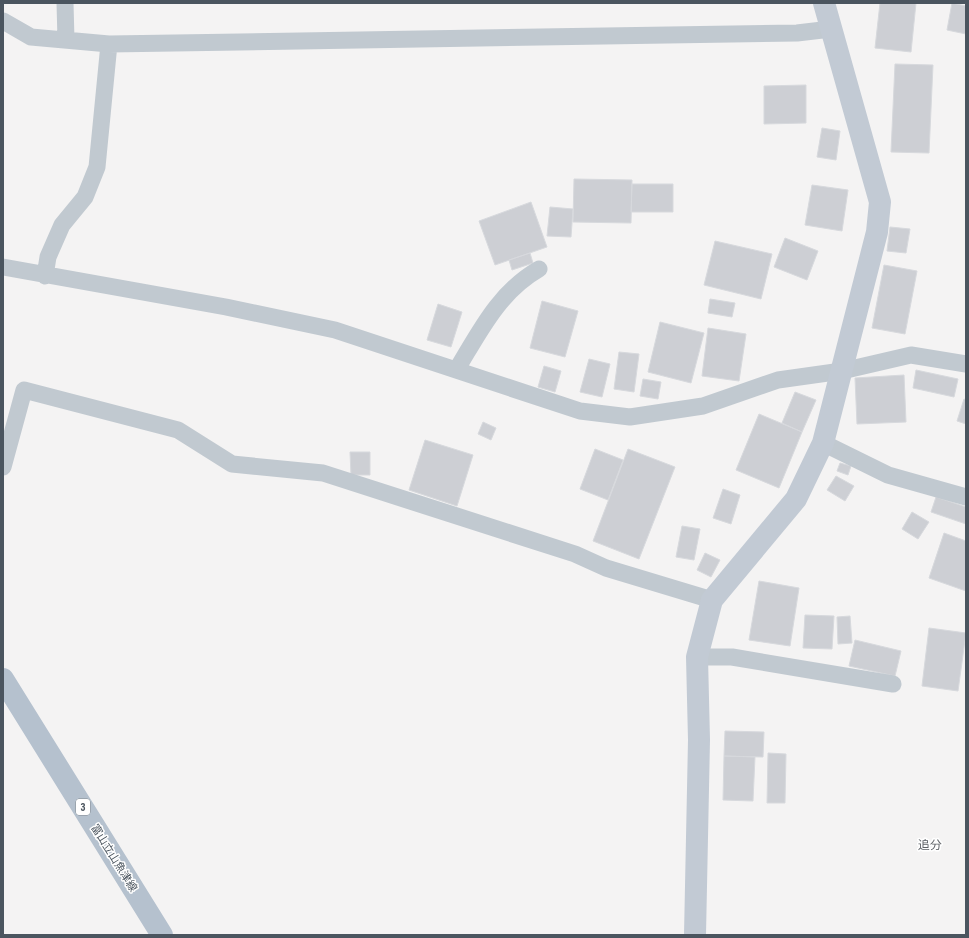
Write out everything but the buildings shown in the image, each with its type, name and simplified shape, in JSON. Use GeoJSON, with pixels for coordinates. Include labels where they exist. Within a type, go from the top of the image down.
{"type":"FeatureCollection","features":[{"type":"Feature","properties":{"kind":"main road","name":"富山立山魚津線"},"geometry":{"type":"LineString","coordinates":[[3,679],[162,935]]}},
{"type":"Feature","properties":{"kind":"street"},"geometry":{"type":"LineString","coordinates":[[65,3],[66,40]]}},
{"type":"Feature","properties":{"kind":"street"},"geometry":{"type":"LineString","coordinates":[[695,935],[699,740],[697,657],[712,600],[796,500],[823,444],[877,232],[880,202],[824,3]]}},
{"type":"Feature","properties":{"kind":"street"},"geometry":{"type":"LineString","coordinates":[[3,21],[31,37],[109,44],[797,33],[831,29]]}},
{"type":"Feature","properties":{"kind":"street"},"geometry":{"type":"LineString","coordinates":[[45,276],[48,257],[62,226],[85,197],[97,167],[109,44]]}},
{"type":"Feature","properties":{"kind":"street"},"geometry":{"type":"LineString","coordinates":[[3,268],[226,307],[335,330],[580,411],[630,417],[703,406],[778,380],[842,372],[911,354],[966,364]]}},
{"type":"Feature","properties":{"kind":"street"},"geometry":{"type":"LineString","coordinates":[[457,370],[498,302],[522,279],[539,269]]}},
{"type":"Feature","properties":{"kind":"street"},"geometry":{"type":"LineString","coordinates":[[3,467],[24,390],[178,430],[232,464],[322,473],[575,554],[606,568],[712,600]]}},
{"type":"Feature","properties":{"kind":"street"},"geometry":{"type":"LineString","coordinates":[[823,444],[888,475],[966,497]]}},
{"type":"Feature","properties":{"kind":"street"},"geometry":{"type":"LineString","coordinates":[[697,657],[732,657],[894,684]]}},
{"type":"Feature","properties":{"kind":"district","name":"追分"},"geometry":{"type":"Point","coordinates":[930,845]}}]}
